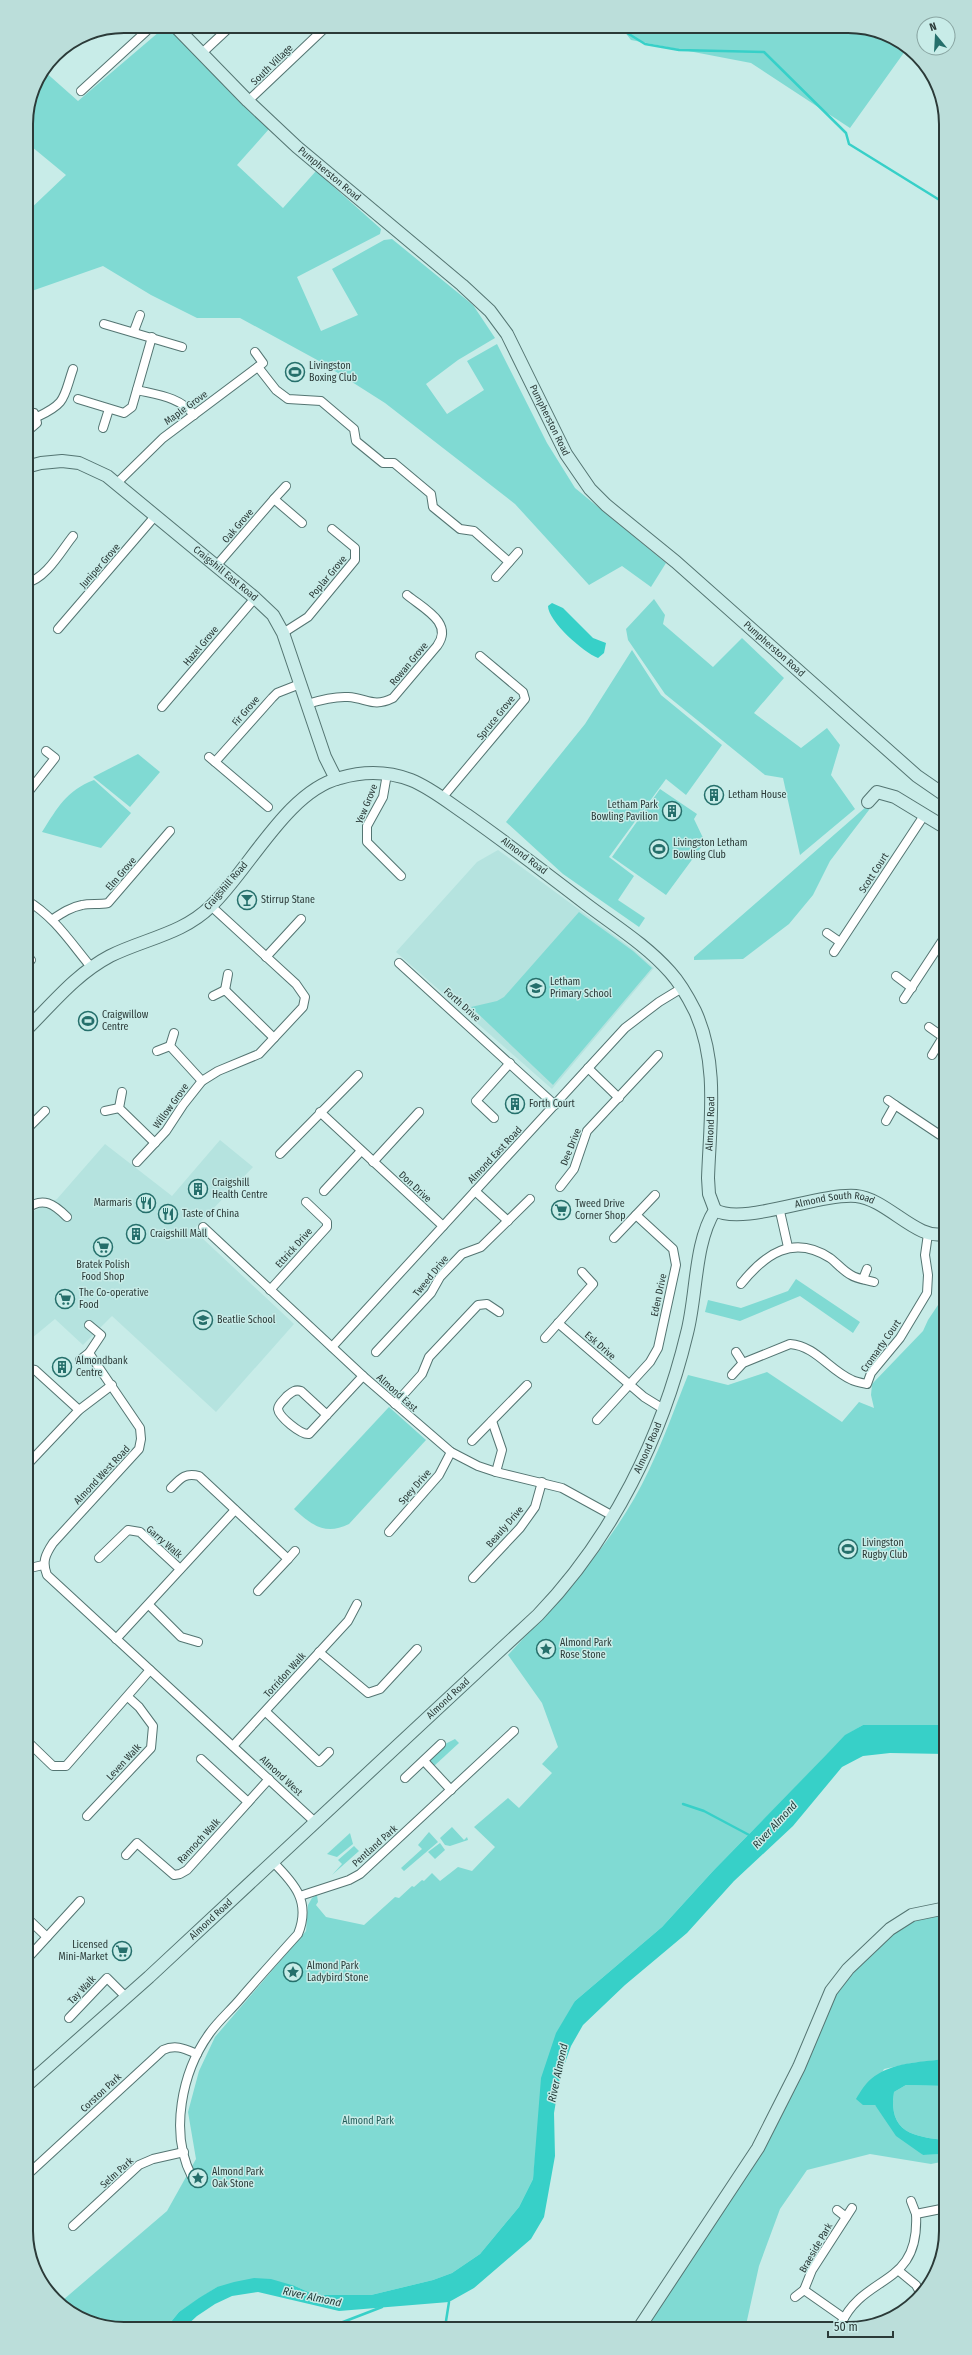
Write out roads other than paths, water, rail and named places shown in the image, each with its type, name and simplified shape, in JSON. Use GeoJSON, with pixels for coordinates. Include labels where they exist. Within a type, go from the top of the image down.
{"type":"FeatureCollection","features":[{"type":"Feature","properties":{"kind":"street"},"geometry":{"type":"LineString","coordinates":[[81,91],[144,33]]}},
{"type":"Feature","properties":{"kind":"street","name":"Pumpherston Road"},"geometry":{"type":"LineString","coordinates":[[182,33],[248,101],[297,147],[471,293],[490,311],[507,334],[566,454],[590,489],[606,505],[676,562],[917,776],[939,791]]}},
{"type":"Feature","properties":{"kind":"street"},"geometry":{"type":"LineString","coordinates":[[201,54],[224,33]]}},
{"type":"Feature","properties":{"kind":"street","name":"South Village"},"geometry":{"type":"LineString","coordinates":[[248,101],[320,33]]}},
{"type":"Feature","properties":{"kind":"street"},"geometry":{"type":"LineString","coordinates":[[134,331],[140,315]]}},
{"type":"Feature","properties":{"kind":"street"},"geometry":{"type":"LineString","coordinates":[[104,324],[134,331],[182,347]]}},
{"type":"Feature","properties":{"kind":"street"},"geometry":{"type":"LineString","coordinates":[[78,399],[124,413],[128,412],[132,407],[152,337]]}},
{"type":"Feature","properties":{"kind":"street"},"geometry":{"type":"LineString","coordinates":[[255,352],[263,363],[258,367],[276,390],[288,399],[320,402],[354,429],[356,441],[383,463],[394,462],[431,494],[433,508],[460,529],[474,531],[510,562]]}},
{"type":"Feature","properties":{"kind":"street","name":"Maple Grove"},"geometry":{"type":"LineString","coordinates":[[117,483],[152,447],[258,367]]}},
{"type":"Feature","properties":{"kind":"street"},"geometry":{"type":"LineString","coordinates":[[37,417],[56,408],[62,402],[73,368]]}},
{"type":"Feature","properties":{"kind":"street"},"geometry":{"type":"LineString","coordinates":[[137,390],[176,400],[187,406],[194,415]]}},
{"type":"Feature","properties":{"kind":"street"},"geometry":{"type":"LineString","coordinates":[[103,428],[109,409]]}},
{"type":"Feature","properties":{"kind":"street"},"geometry":{"type":"LineString","coordinates":[[33,414],[37,417]]}},
{"type":"Feature","properties":{"kind":"street"},"geometry":{"type":"LineString","coordinates":[[33,427],[35,426],[37,417]]}},
{"type":"Feature","properties":{"kind":"street","name":"Craigshill East Road"},"geometry":{"type":"LineString","coordinates":[[33,465],[62,461],[79,463],[94,468],[117,483],[156,515],[255,598],[273,615],[283,633],[325,757],[336,779]]}},
{"type":"Feature","properties":{"kind":"street","name":"Oak Grove"},"geometry":{"type":"LineString","coordinates":[[214,563],[286,486]]}},
{"type":"Feature","properties":{"kind":"street"},"geometry":{"type":"LineString","coordinates":[[274,499],[302,523]]}},
{"type":"Feature","properties":{"kind":"street","name":"Juniper Grove"},"geometry":{"type":"LineString","coordinates":[[58,630],[156,515]]}},
{"type":"Feature","properties":{"kind":"street","name":"Poplar Grove"},"geometry":{"type":"LineString","coordinates":[[283,633],[308,617],[355,560],[355,548],[332,529]]}},
{"type":"Feature","properties":{"kind":"street"},"geometry":{"type":"LineString","coordinates":[[33,581],[47,569],[73,536]]}},
{"type":"Feature","properties":{"kind":"street"},"geometry":{"type":"LineString","coordinates":[[496,577],[518,552]]}},
{"type":"Feature","properties":{"kind":"street","name":"Rowan Grove"},"geometry":{"type":"LineString","coordinates":[[307,704],[340,697],[350,697],[372,704],[384,702],[393,698],[437,646],[442,639],[444,632],[441,623],[407,595]]}},
{"type":"Feature","properties":{"kind":"street","name":"Hazel Grove"},"geometry":{"type":"LineString","coordinates":[[162,707],[255,598]]}},
{"type":"Feature","properties":{"kind":"street","name":"Spruce Grove"},"geometry":{"type":"LineString","coordinates":[[442,798],[525,699],[523,692],[480,656]]}},
{"type":"Feature","properties":{"kind":"street","name":"Fir Grove"},"geometry":{"type":"LineString","coordinates":[[268,807],[212,760],[272,698],[283,690],[300,684]]}},
{"type":"Feature","properties":{"kind":"street"},"geometry":{"type":"LineString","coordinates":[[33,786],[55,758],[46,751]]}},
{"type":"Feature","properties":{"kind":"street","name":"Almond Road"},"geometry":{"type":"LineString","coordinates":[[33,2080],[149,1977],[538,1615],[577,1570],[613,1516],[635,1476],[665,1410],[677,1374],[690,1322],[704,1236],[708,1222],[715,1210],[709,1194],[708,1178],[712,1079],[707,1043],[695,1012],[682,988],[670,972],[638,943],[508,844],[442,798],[411,780],[387,774],[357,773],[336,779]]}},
{"type":"Feature","properties":{"kind":"street","name":"Yew Grove"},"geometry":{"type":"LineString","coordinates":[[387,774],[383,797],[367,826],[367,842],[401,876]]}},
{"type":"Feature","properties":{"kind":"street","name":"Craigshill Road"},"geometry":{"type":"LineString","coordinates":[[33,1023],[68,986],[91,967],[112,955],[177,930],[212,906],[301,800],[336,779]]}},
{"type":"Feature","properties":{"kind":"street"},"geometry":{"type":"LineString","coordinates":[[868,802],[877,792],[895,797],[939,823]]}},
{"type":"Feature","properties":{"kind":"street","name":"Scott Court"},"geometry":{"type":"LineString","coordinates":[[834,952],[925,814]]}},
{"type":"Feature","properties":{"kind":"street","name":"Elm Grove"},"geometry":{"type":"LineString","coordinates":[[53,919],[66,911],[83,905],[99,905],[108,903],[170,831]]}},
{"type":"Feature","properties":{"kind":"street"},"geometry":{"type":"LineString","coordinates":[[33,904],[41,908],[53,919],[91,967]]}},
{"type":"Feature","properties":{"kind":"street","name":"Willow Grove"},"geometry":{"type":"LineString","coordinates":[[137,1162],[166,1131],[183,1105],[202,1081],[218,1071],[259,1054],[302,1007],[305,997],[296,984],[212,906]]}},
{"type":"Feature","properties":{"kind":"street"},"geometry":{"type":"LineString","coordinates":[[266,957],[302,919]]}},
{"type":"Feature","properties":{"kind":"street"},"geometry":{"type":"LineString","coordinates":[[827,933],[840,942]]}},
{"type":"Feature","properties":{"kind":"street"},"geometry":{"type":"LineString","coordinates":[[904,999],[939,946]]}},
{"type":"Feature","properties":{"kind":"street","name":"Forth Drive"},"geometry":{"type":"LineString","coordinates":[[399,963],[555,1105]]}},
{"type":"Feature","properties":{"kind":"street"},"geometry":{"type":"LineString","coordinates":[[213,996],[224,990],[228,974]]}},
{"type":"Feature","properties":{"kind":"street"},"geometry":{"type":"LineString","coordinates":[[896,976],[912,988]]}},
{"type":"Feature","properties":{"kind":"street","name":"Almond East Road"},"geometry":{"type":"LineString","coordinates":[[332,1347],[625,1028],[653,1006],[682,988]]}},
{"type":"Feature","properties":{"kind":"street"},"geometry":{"type":"LineString","coordinates":[[224,990],[274,1038]]}},
{"type":"Feature","properties":{"kind":"street"},"geometry":{"type":"LineString","coordinates":[[929,1027],[939,1034]]}},
{"type":"Feature","properties":{"kind":"street"},"geometry":{"type":"LineString","coordinates":[[157,1051],[170,1046],[174,1033]]}},
{"type":"Feature","properties":{"kind":"street","name":"Willow Grove"},"geometry":{"type":"LineString","coordinates":[[170,1046],[202,1081]]}},
{"type":"Feature","properties":{"kind":"street"},"geometry":{"type":"LineString","coordinates":[[932,1055],[939,1046]]}},
{"type":"Feature","properties":{"kind":"street","name":"Dee Drive"},"geometry":{"type":"LineString","coordinates":[[560,1187],[574,1169],[587,1131],[658,1055]]}},
{"type":"Feature","properties":{"kind":"street"},"geometry":{"type":"LineString","coordinates":[[494,1118],[476,1101],[510,1063]]}},
{"type":"Feature","properties":{"kind":"street"},"geometry":{"type":"LineString","coordinates":[[588,1068],[619,1098]]}},
{"type":"Feature","properties":{"kind":"street"},"geometry":{"type":"LineString","coordinates":[[280,1154],[358,1075]]}},
{"type":"Feature","properties":{"kind":"street"},"geometry":{"type":"LineString","coordinates":[[104,1111],[119,1108],[122,1092]]}},
{"type":"Feature","properties":{"kind":"street"},"geometry":{"type":"LineString","coordinates":[[886,1121],[892,1103],[939,1134]]}},
{"type":"Feature","properties":{"kind":"street","name":"Willow Grove"},"geometry":{"type":"LineString","coordinates":[[119,1108],[155,1143]]}},
{"type":"Feature","properties":{"kind":"street"},"geometry":{"type":"LineString","coordinates":[[33,1123],[45,1111]]}},
{"type":"Feature","properties":{"kind":"street","name":"Don Drive"},"geometry":{"type":"LineString","coordinates":[[320,1112],[443,1226]]}},
{"type":"Feature","properties":{"kind":"street"},"geometry":{"type":"LineString","coordinates":[[373,1162],[419,1112]]}},
{"type":"Feature","properties":{"kind":"street"},"geometry":{"type":"LineString","coordinates":[[324,1190],[361,1151]]}},
{"type":"Feature","properties":{"kind":"street"},"geometry":{"type":"LineString","coordinates":[[475,1191],[508,1220]]}},
{"type":"Feature","properties":{"kind":"street"},"geometry":{"type":"LineString","coordinates":[[614,1238],[655,1195]]}},
{"type":"Feature","properties":{"kind":"street","name":"Almond South Road"},"geometry":{"type":"LineString","coordinates":[[715,1210],[724,1215],[742,1216],[779,1207],[838,1196],[857,1196],[882,1204],[928,1234]]}},
{"type":"Feature","properties":{"kind":"street","name":"Tweed Drive"},"geometry":{"type":"LineString","coordinates":[[376,1352],[431,1293],[440,1277],[462,1254],[482,1247],[530,1199]]}},
{"type":"Feature","properties":{"kind":"street"},"geometry":{"type":"LineString","coordinates":[[33,1204],[44,1202],[56,1206],[68,1218]]}},
{"type":"Feature","properties":{"kind":"street","name":"Ettrick Drive"},"geometry":{"type":"LineString","coordinates":[[270,1290],[327,1227],[327,1222],[306,1202]]}},
{"type":"Feature","properties":{"kind":"street"},"geometry":{"type":"LineString","coordinates":[[779,1207],[788,1247]]}},
{"type":"Feature","properties":{"kind":"street","name":"Eden Drive"},"geometry":{"type":"LineString","coordinates":[[628,1384],[650,1362],[658,1348],[676,1265],[673,1250],[636,1215]]}},
{"type":"Feature","properties":{"kind":"street","name":"Almond East"},"geometry":{"type":"LineString","coordinates":[[203,1227],[363,1376],[451,1452],[478,1466],[496,1472],[542,1482],[577,1495],[613,1516]]}},
{"type":"Feature","properties":{"kind":"street"},"geometry":{"type":"LineString","coordinates":[[928,1234],[939,1233]]}},
{"type":"Feature","properties":{"kind":"street","name":"Cromarty Court"},"geometry":{"type":"LineString","coordinates":[[732,1375],[743,1362],[790,1344],[806,1348],[852,1380],[867,1384],[871,1373],[900,1338],[927,1293],[928,1274],[925,1255],[928,1234]]}},
{"type":"Feature","properties":{"kind":"street"},"geometry":{"type":"LineString","coordinates":[[741,1284],[756,1265],[788,1247],[816,1252],[829,1257],[851,1275],[874,1282]]}},
{"type":"Feature","properties":{"kind":"street"},"geometry":{"type":"LineString","coordinates":[[863,1279],[867,1269]]}},
{"type":"Feature","properties":{"kind":"street"},"geometry":{"type":"LineString","coordinates":[[545,1338],[593,1284],[582,1272]]}},
{"type":"Feature","properties":{"kind":"street"},"geometry":{"type":"LineString","coordinates":[[395,1404],[422,1374],[429,1357],[478,1305],[487,1304],[499,1312]]}},
{"type":"Feature","properties":{"kind":"street","name":"Esk Drive"},"geometry":{"type":"LineString","coordinates":[[558,1323],[628,1384],[656,1406],[665,1410]]}},
{"type":"Feature","properties":{"kind":"street"},"geometry":{"type":"LineString","coordinates":[[80,1360],[89,1353],[102,1335],[89,1325]]}},
{"type":"Feature","properties":{"kind":"street"},"geometry":{"type":"LineString","coordinates":[[736,1352],[743,1362]]}},
{"type":"Feature","properties":{"kind":"street","name":"Almond West Road"},"geometry":{"type":"LineString","coordinates":[[43,1565],[45,1554],[53,1543],[139,1449],[141,1439],[140,1428],[89,1353]]}},
{"type":"Feature","properties":{"kind":"street"},"geometry":{"type":"LineString","coordinates":[[33,1370],[79,1410]]}},
{"type":"Feature","properties":{"kind":"street"},"geometry":{"type":"LineString","coordinates":[[327,1415],[301,1391],[297,1390],[292,1392],[279,1404],[278,1408],[279,1413],[300,1433],[309,1434],[327,1415],[363,1376]]}},
{"type":"Feature","properties":{"kind":"street"},"geometry":{"type":"LineString","coordinates":[[597,1420],[628,1384]]}},
{"type":"Feature","properties":{"kind":"street"},"geometry":{"type":"LineString","coordinates":[[33,1459],[79,1410],[112,1385]]}},
{"type":"Feature","properties":{"kind":"street"},"geometry":{"type":"LineString","coordinates":[[472,1441],[527,1385]]}},
{"type":"Feature","properties":{"kind":"street"},"geometry":{"type":"LineString","coordinates":[[492,1422],[502,1450],[496,1472]]}},
{"type":"Feature","properties":{"kind":"street","name":"Spey Drive"},"geometry":{"type":"LineString","coordinates":[[389,1532],[439,1475],[451,1452]]}},
{"type":"Feature","properties":{"kind":"street"},"geometry":{"type":"LineString","coordinates":[[171,1488],[184,1476],[192,1474],[199,1476],[288,1559]]}},
{"type":"Feature","properties":{"kind":"street","name":"Beauly Drive"},"geometry":{"type":"LineString","coordinates":[[473,1578],[520,1528],[535,1507],[542,1482]]}},
{"type":"Feature","properties":{"kind":"street","name":"Garry Walk"},"geometry":{"type":"LineString","coordinates":[[116,1639],[235,1510]]}},
{"type":"Feature","properties":{"kind":"street","name":"Garry Walk"},"geometry":{"type":"LineString","coordinates":[[99,1558],[128,1530],[140,1532],[180,1569]]}},
{"type":"Feature","properties":{"kind":"street"},"geometry":{"type":"LineString","coordinates":[[258,1591],[295,1551]]}},
{"type":"Feature","properties":{"kind":"street"},"geometry":{"type":"LineString","coordinates":[[33,1567],[43,1565],[47,1575],[53,1582],[233,1746]]}},
{"type":"Feature","properties":{"kind":"street","name":"Torridon Walk"},"geometry":{"type":"LineString","coordinates":[[233,1746],[266,1712],[348,1621],[357,1604]]}},
{"type":"Feature","properties":{"kind":"street"},"geometry":{"type":"LineString","coordinates":[[148,1605],[181,1637],[198,1642]]}},
{"type":"Feature","properties":{"kind":"street","name":"Torridon Walk"},"geometry":{"type":"LineString","coordinates":[[319,1652],[368,1693],[380,1688],[417,1649]]}},
{"type":"Feature","properties":{"kind":"street"},"geometry":{"type":"LineString","coordinates":[[33,1747],[53,1766],[66,1766],[128,1697],[150,1670]]}},
{"type":"Feature","properties":{"kind":"street","name":"Leven Walk"},"geometry":{"type":"LineString","coordinates":[[87,1816],[151,1748],[153,1726],[139,1707],[128,1697]]}},
{"type":"Feature","properties":{"kind":"street","name":"Torridon Walk"},"geometry":{"type":"LineString","coordinates":[[266,1712],[319,1762],[329,1752]]}},
{"type":"Feature","properties":{"kind":"street","name":"Pentland Park"},"geometry":{"type":"LineString","coordinates":[[300,1896],[349,1880],[360,1874],[514,1731]]}},
{"type":"Feature","properties":{"kind":"street"},"geometry":{"type":"LineString","coordinates":[[405,1778],[441,1744]]}},
{"type":"Feature","properties":{"kind":"street","name":"Almond West"},"geometry":{"type":"LineString","coordinates":[[233,1746],[315,1822]]}},
{"type":"Feature","properties":{"kind":"street"},"geometry":{"type":"LineString","coordinates":[[202,1759],[248,1802]]}},
{"type":"Feature","properties":{"kind":"street"},"geometry":{"type":"LineString","coordinates":[[424,1761],[451,1790]]}},
{"type":"Feature","properties":{"kind":"street","name":"Rannoch Walk"},"geometry":{"type":"LineString","coordinates":[[126,1855],[137,1843],[174,1875],[180,1874],[187,1870],[269,1779]]}},
{"type":"Feature","properties":{"kind":"street"},"geometry":{"type":"LineString","coordinates":[[192,2177],[180,2135],[181,2110],[188,2075],[197,2054],[209,2034],[298,1934],[304,1920],[304,1908],[300,1896],[285,1874],[273,1862]]}},
{"type":"Feature","properties":{"kind":"street"},"geometry":{"type":"LineString","coordinates":[[33,1952],[80,1901]]}},
{"type":"Feature","properties":{"kind":"street"},"geometry":{"type":"LineString","coordinates":[[643,2322],[758,2148],[799,2067],[831,1991],[848,1969],[890,1929],[922,1911],[939,1909]]}},
{"type":"Feature","properties":{"kind":"street"},"geometry":{"type":"LineString","coordinates":[[33,1924],[47,1937]]}},
{"type":"Feature","properties":{"kind":"street","name":"Tay Walk"},"geometry":{"type":"LineString","coordinates":[[68,2018],[107,1978],[126,1997]]}},
{"type":"Feature","properties":{"kind":"street","name":"Corston Park"},"geometry":{"type":"LineString","coordinates":[[33,2170],[163,2050],[171,2046],[181,2047],[197,2054]]}},
{"type":"Feature","properties":{"kind":"street","name":"Selm Park"},"geometry":{"type":"LineString","coordinates":[[72,2226],[139,2165],[153,2159],[184,2152]]}},
{"type":"Feature","properties":{"kind":"street"},"geometry":{"type":"LineString","coordinates":[[795,2297],[804,2290],[843,2321],[853,2306],[867,2292],[899,2271],[912,2250],[917,2226],[916,2214],[911,2201]]}},
{"type":"Feature","properties":{"kind":"street","name":"Braeside Park"},"geometry":{"type":"LineString","coordinates":[[804,2290],[812,2270],[852,2208]]}},
{"type":"Feature","properties":{"kind":"street"},"geometry":{"type":"LineString","coordinates":[[916,2214],[939,2209]]}},
{"type":"Feature","properties":{"kind":"street","name":"Braeside Park"},"geometry":{"type":"LineString","coordinates":[[837,2210],[846,2217]]}},
{"type":"Feature","properties":{"kind":"street"},"geometry":{"type":"LineString","coordinates":[[899,2271],[918,2289]]}},
{"type":"Feature","properties":{"kind":"water"},"geometry":{"type":"Polygon","coordinates":[[[552,603],[563,608],[593,638],[606,643],[604,653],[598,658],[567,635],[554,620],[550,612],[548,606],[552,603]]]}},
{"type":"Feature","properties":{"kind":"water","name":"River Almond"},"geometry":{"type":"Polygon","coordinates":[[[863,1725],[939,1725],[939,1754],[890,1753],[863,1756],[842,1767],[793,1826],[734,1881],[687,1933],[625,1985],[583,2025],[571,2046],[560,2077],[554,2113],[555,2156],[544,2217],[531,2239],[474,2288],[449,2302],[339,2311],[258,2292],[232,2296],[215,2304],[190,2322],[171,2322],[179,2312],[199,2298],[217,2287],[234,2282],[254,2278],[271,2279],[295,2286],[315,2295],[371,2295],[433,2280],[452,2273],[480,2254],[519,2207],[533,2179],[541,2078],[556,2033],[575,2001],[662,1927],[713,1871],[845,1735],[863,1725]]]}},
{"type":"Feature","properties":{"kind":"water"},"geometry":{"type":"Polygon","coordinates":[[[939,2060],[939,2086],[906,2085],[894,2092],[893,2105],[895,2116],[899,2124],[905,2130],[923,2137],[939,2139],[939,2154],[923,2155],[896,2136],[875,2105],[863,2105],[856,2099],[869,2081],[879,2073],[897,2066],[939,2060]]]}},
{"type":"Feature","properties":{"kind":"waterway"},"geometry":{"type":"LineString","coordinates":[[627,33],[645,44],[679,50],[764,52],[846,133],[849,144],[939,200]]}},
{"type":"Feature","properties":{"kind":"waterway","name":"River Almond"},"geometry":{"type":"LineString","coordinates":[[683,1804],[704,1811],[751,1836]]}},
{"type":"Feature","properties":{"kind":"waterway"},"geometry":{"type":"LineString","coordinates":[[446,2322],[449,2302]]}},
{"type":"Feature","properties":{"kind":"waterway"},"geometry":{"type":"LineString","coordinates":[[343,2322],[382,2307]]}},
{"type":"Feature","properties":{"kind":"place","name":"Livingston Boxing Club"},"geometry":{"type":"Point","coordinates":[295,372]}},
{"type":"Feature","properties":{"kind":"place","name":"Letham House"},"geometry":{"type":"Point","coordinates":[714,795]}},
{"type":"Feature","properties":{"kind":"place","name":"Letham Park Bowling Pavilion"},"geometry":{"type":"Point","coordinates":[672,811]}},
{"type":"Feature","properties":{"kind":"place","name":"Livingston Letham Bowling Club"},"geometry":{"type":"Point","coordinates":[659,849]}},
{"type":"Feature","properties":{"kind":"place","name":"Stirrup Stane"},"geometry":{"type":"Point","coordinates":[247,900]}},
{"type":"Feature","properties":{"kind":"place","name":"Letham Primary School"},"geometry":{"type":"Point","coordinates":[536,988]}},
{"type":"Feature","properties":{"kind":"place","name":"Craigwillow Centre"},"geometry":{"type":"Point","coordinates":[88,1021]}},
{"type":"Feature","properties":{"kind":"place","name":"Forth Court"},"geometry":{"type":"Point","coordinates":[515,1104]}},
{"type":"Feature","properties":{"kind":"place","name":"Craigshill Health Centre"},"geometry":{"type":"Point","coordinates":[198,1189]}},
{"type":"Feature","properties":{"kind":"place","name":"Marmaris"},"geometry":{"type":"Point","coordinates":[146,1203]}},
{"type":"Feature","properties":{"kind":"place","name":"Tweed Drive Corner Shop"},"geometry":{"type":"Point","coordinates":[561,1210]}},
{"type":"Feature","properties":{"kind":"place","name":"Taste of China"},"geometry":{"type":"Point","coordinates":[168,1214]}},
{"type":"Feature","properties":{"kind":"place","name":"Craigshill Mall"},"geometry":{"type":"Point","coordinates":[136,1234]}},
{"type":"Feature","properties":{"kind":"place","name":"Bratek Polish Food Shop"},"geometry":{"type":"Point","coordinates":[103,1247]}},
{"type":"Feature","properties":{"kind":"place","name":"The Co-operative Food"},"geometry":{"type":"Point","coordinates":[65,1299]}},
{"type":"Feature","properties":{"kind":"place","name":"Beatlie School"},"geometry":{"type":"Point","coordinates":[203,1320]}},
{"type":"Feature","properties":{"kind":"place","name":"Almondbank Centre"},"geometry":{"type":"Point","coordinates":[62,1367]}},
{"type":"Feature","properties":{"kind":"place","name":"Livingston Rugby Club"},"geometry":{"type":"Point","coordinates":[848,1549]}},
{"type":"Feature","properties":{"kind":"place","name":"Almond Park Rose Stone"},"geometry":{"type":"Point","coordinates":[546,1649]}},
{"type":"Feature","properties":{"kind":"place","name":"Licensed Mini-Market"},"geometry":{"type":"Point","coordinates":[122,1951]}},
{"type":"Feature","properties":{"kind":"place","name":"Almond Park Ladybird Stone"},"geometry":{"type":"Point","coordinates":[293,1972]}},
{"type":"Feature","properties":{"kind":"place","name":"Almond Park Oak Stone"},"geometry":{"type":"Point","coordinates":[198,2178]}},
{"type":"Feature","properties":{"kind":"park label","name":"Almond Park"},"geometry":{"type":"Point","coordinates":[368,2121]}}]}
